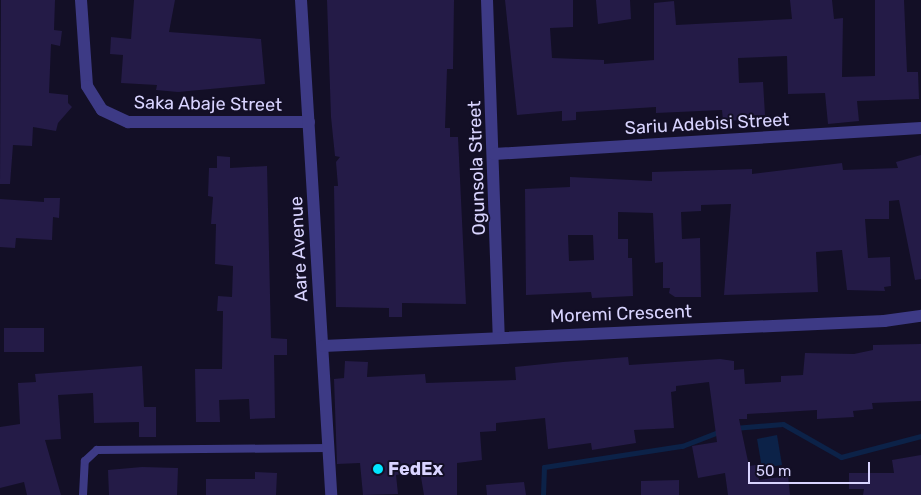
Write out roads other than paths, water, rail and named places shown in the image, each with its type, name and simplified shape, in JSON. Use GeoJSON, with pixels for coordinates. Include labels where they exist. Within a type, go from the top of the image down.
{"type":"FeatureCollection","features":[{"type":"Feature","properties":{"kind":"street","name":"Saka Abaje Street"},"geometry":{"type":"LineString","coordinates":[[81,0],[87,86],[102,110],[128,122],[309,122]]}},
{"type":"Feature","properties":{"kind":"street","name":"Aare Avenue"},"geometry":{"type":"LineString","coordinates":[[300,0],[331,495]]}},
{"type":"Feature","properties":{"kind":"street","name":"Ogunsola Street"},"geometry":{"type":"LineString","coordinates":[[487,0],[499,336]]}},
{"type":"Feature","properties":{"kind":"street","name":"Sariu Adebisi Street"},"geometry":{"type":"LineString","coordinates":[[494,154],[921,128]]}},
{"type":"Feature","properties":{"kind":"street","name":"Moremi Crescent"},"geometry":{"type":"LineString","coordinates":[[323,346],[499,336],[884,321],[921,316]]}},
{"type":"Feature","properties":{"kind":"lane"},"geometry":{"type":"LineString","coordinates":[[83,495],[85,461],[98,450],[328,448]]}},
{"type":"Feature","properties":{"kind":"water"},"geometry":{"type":"Polygon","coordinates":[[[777,435],[782,465],[762,468],[757,439],[777,435]]]}},
{"type":"Feature","properties":{"kind":"waterway"},"geometry":{"type":"LineString","coordinates":[[734,428],[783,424],[841,457],[921,436]]}},
{"type":"Feature","properties":{"kind":"waterway"},"geometry":{"type":"LineString","coordinates":[[543,495],[544,467],[682,446],[721,431]]}},
{"type":"Feature","properties":{"kind":"place","name":"FedEx"},"geometry":{"type":"Point","coordinates":[378,469]}}]}
